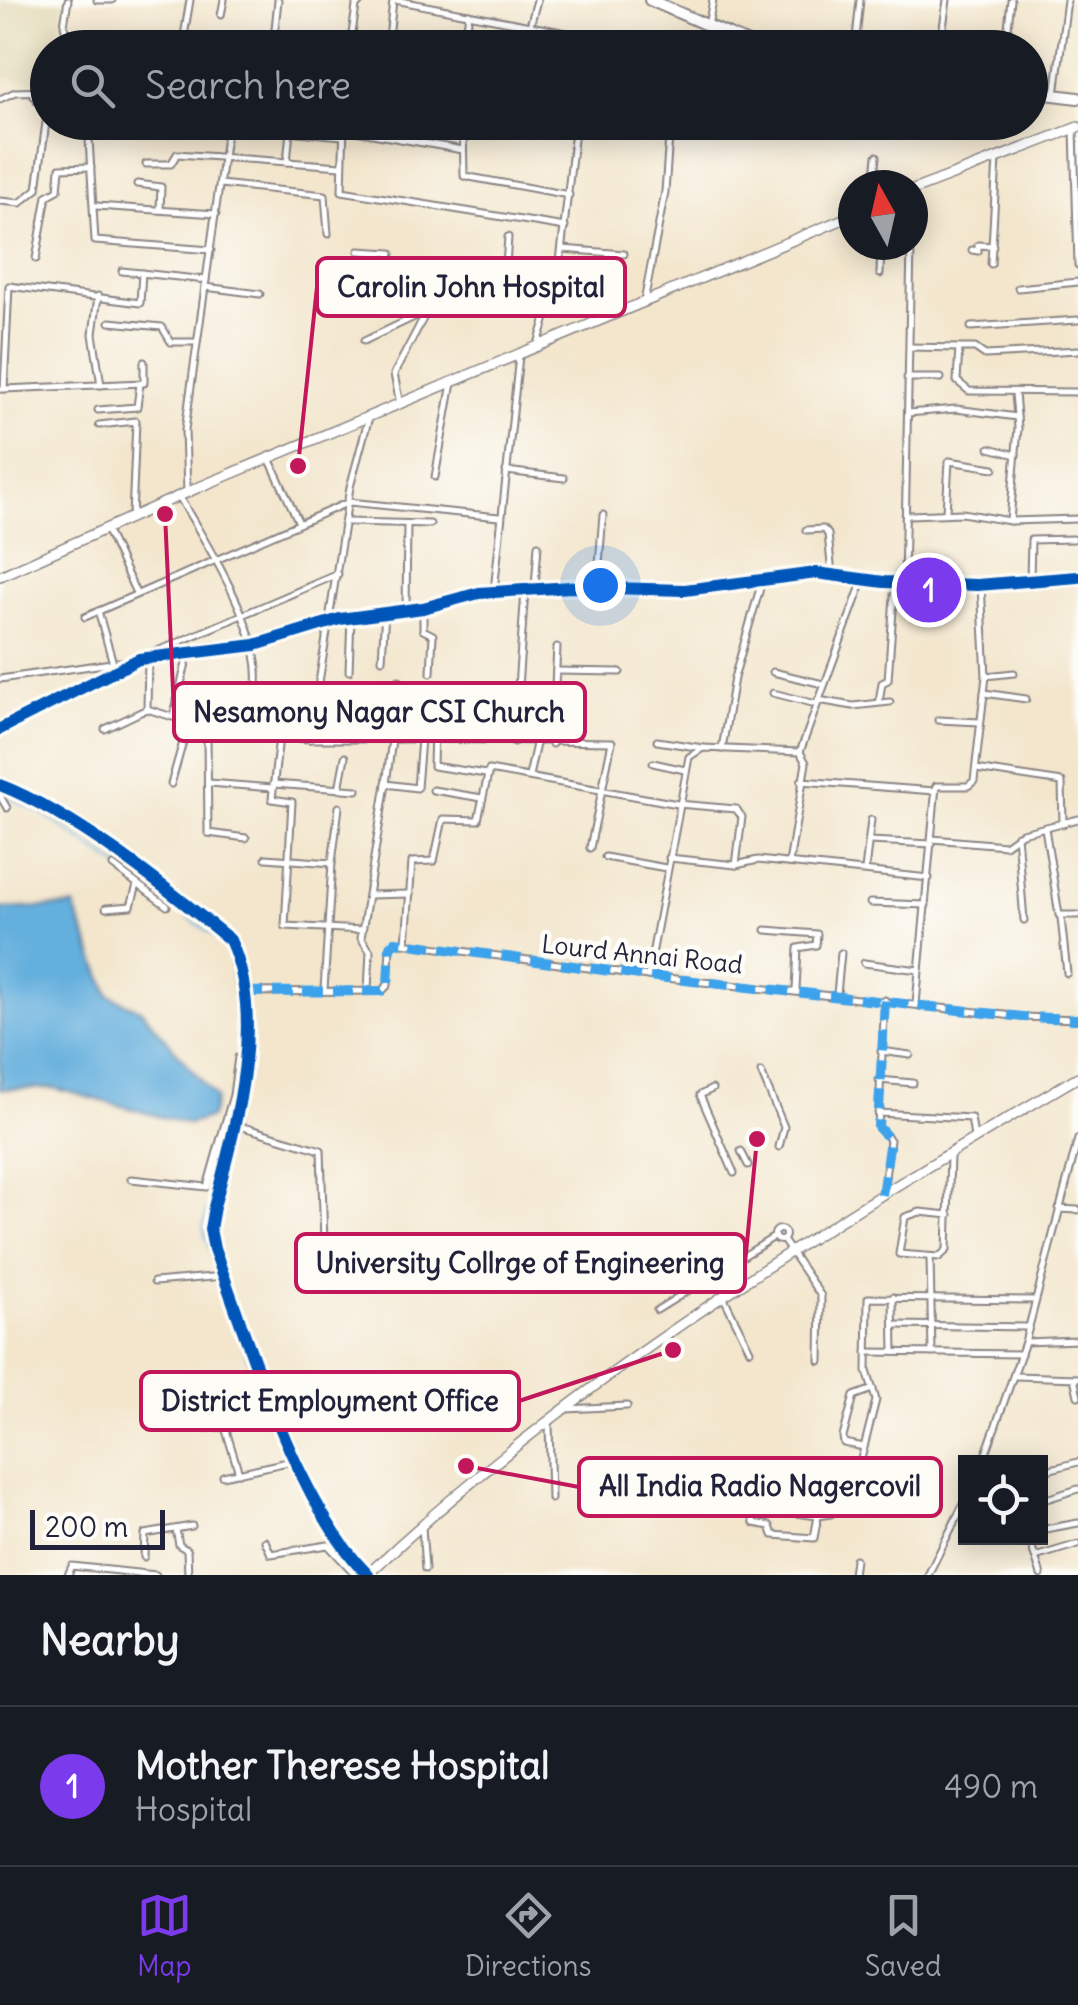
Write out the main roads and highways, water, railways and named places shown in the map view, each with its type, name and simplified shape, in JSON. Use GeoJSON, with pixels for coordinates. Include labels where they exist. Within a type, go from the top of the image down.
{"type":"FeatureCollection","features":[{"type":"Feature","properties":{"kind":"highway"},"geometry":{"type":"LineString","coordinates":[[650,0],[721,30]]}},
{"type":"Feature","properties":{"kind":"highway"},"geometry":{"type":"LineString","coordinates":[[1048,95],[1078,101]]}},
{"type":"Feature","properties":{"kind":"highway"},"geometry":{"type":"LineString","coordinates":[[1048,97],[1078,101]]}},
{"type":"Feature","properties":{"kind":"main road"},"geometry":{"type":"LineString","coordinates":[[1048,139],[1076,128]]}},
{"type":"Feature","properties":{"kind":"main road"},"geometry":{"type":"LineString","coordinates":[[928,185],[1046,140]]}},
{"type":"Feature","properties":{"kind":"main road"},"geometry":{"type":"LineString","coordinates":[[0,576],[183,494],[838,221]]}},
{"type":"Feature","properties":{"kind":"main road"},"geometry":{"type":"LineString","coordinates":[[368,1575],[422,1523],[565,1408],[790,1254],[1078,1076]]}},
{"type":"Feature","properties":{"kind":"water"},"geometry":{"type":"Polygon","coordinates":[[[74,906],[109,995],[142,1011],[216,1098],[211,1117],[188,1124],[54,1088],[0,1089],[0,909],[74,906]]]}},
{"type":"Feature","properties":{"kind":"waterway"},"geometry":{"type":"LineString","coordinates":[[0,793],[43,813],[140,881]]}},
{"type":"Feature","properties":{"kind":"waterway"},"geometry":{"type":"LineString","coordinates":[[144,884],[224,943],[231,956],[242,1069],[231,1121]]}},
{"type":"Feature","properties":{"kind":"waterway"},"geometry":{"type":"LineString","coordinates":[[224,1147],[230,1126]]}},
{"type":"Feature","properties":{"kind":"waterway"},"geometry":{"type":"LineString","coordinates":[[218,1274],[204,1228],[221,1159]]}},
{"type":"Feature","properties":{"kind":"waterway"},"geometry":{"type":"LineString","coordinates":[[220,1280],[272,1423],[290,1455]]}},
{"type":"Feature","properties":{"kind":"waterway"},"geometry":{"type":"LineString","coordinates":[[299,1475],[327,1535],[361,1575]]}},
{"type":"Feature","properties":{"kind":"place","name":"Carolin John Hospital"},"geometry":{"type":"Point","coordinates":[298,466]}},
{"type":"Feature","properties":{"kind":"place","name":"Nesamony Nagar CSI Church"},"geometry":{"type":"Point","coordinates":[165,514]}},
{"type":"Feature","properties":{"kind":"place","name":"Mother Therese Hospital"},"geometry":{"type":"Point","coordinates":[929,590]}},
{"type":"Feature","properties":{"kind":"place","name":"University Collrge of Engineering"},"geometry":{"type":"Point","coordinates":[757,1139]}},
{"type":"Feature","properties":{"kind":"place","name":"District Employment Office"},"geometry":{"type":"Point","coordinates":[673,1350]}},
{"type":"Feature","properties":{"kind":"place","name":"All India Radio Nagercovil"},"geometry":{"type":"Point","coordinates":[466,1466]}}]}
